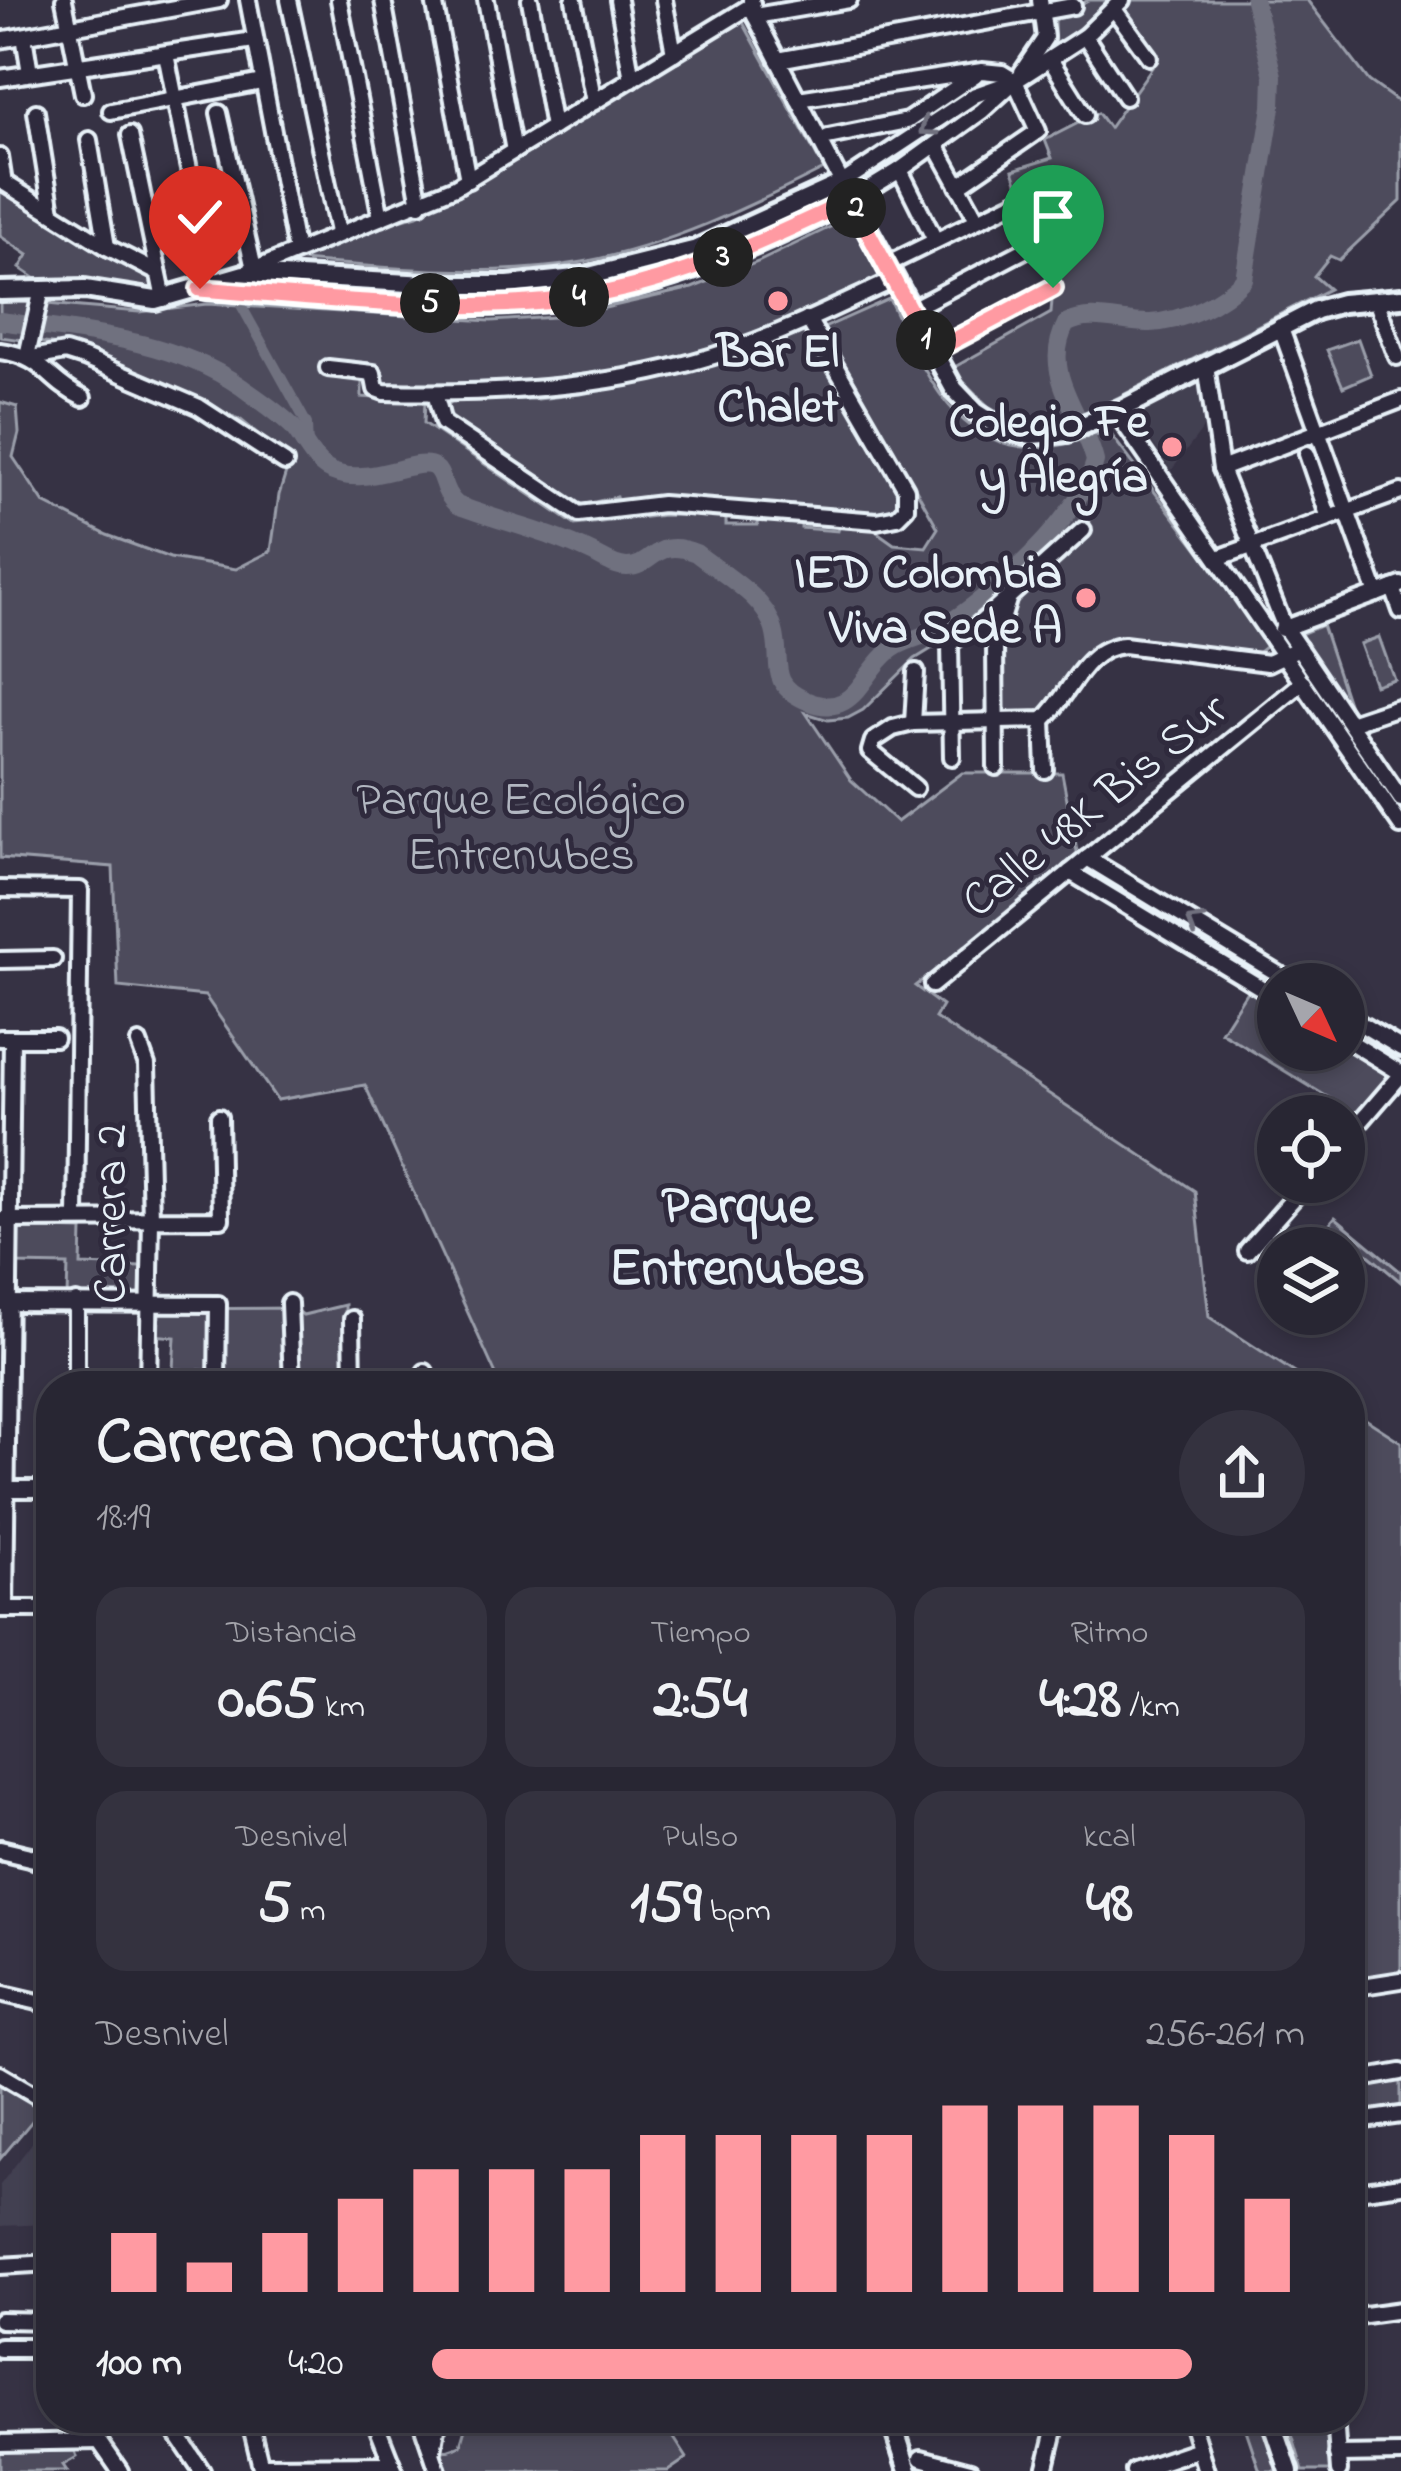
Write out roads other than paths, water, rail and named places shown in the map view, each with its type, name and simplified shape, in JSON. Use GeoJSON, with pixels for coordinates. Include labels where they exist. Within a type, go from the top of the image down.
{"type":"FeatureCollection","features":[{"type":"Feature","properties":{"kind":"main road"},"geometry":{"type":"LineString","coordinates":[[3,289],[85,289],[164,299],[249,272],[446,285],[585,278],[697,249],[847,192]]}},
{"type":"Feature","properties":{"kind":"main road"},"geometry":{"type":"LineString","coordinates":[[847,192],[953,388],[976,412],[1017,433],[1067,432],[1093,423],[1329,305],[1401,298]]}},
{"type":"Feature","properties":{"kind":"main road"},"geometry":{"type":"LineString","coordinates":[[206,287],[478,305],[591,296],[722,257],[847,192]]}},
{"type":"Feature","properties":{"kind":"main road"},"geometry":{"type":"LineString","coordinates":[[0,1850],[36,1858]]}},
{"type":"Feature","properties":{"kind":"main road"},"geometry":{"type":"LineString","coordinates":[[0,2348],[36,2346]]}},
{"type":"Feature","properties":{"kind":"main road"},"geometry":{"type":"LineString","coordinates":[[898,2433],[911,2461]]}},
{"type":"Feature","properties":{"kind":"main road"},"geometry":{"type":"LineString","coordinates":[[1276,2433],[1289,2471]]}},
{"type":"Feature","properties":{"kind":"street"},"geometry":{"type":"LineString","coordinates":[[64,0],[83,94]]}},
{"type":"Feature","properties":{"kind":"street"},"geometry":{"type":"LineString","coordinates":[[0,40],[219,0]]}},
{"type":"Feature","properties":{"kind":"street"},"geometry":{"type":"LineString","coordinates":[[248,0],[296,252]]}},
{"type":"Feature","properties":{"kind":"street"},"geometry":{"type":"LineString","coordinates":[[289,0],[338,232]]}},
{"type":"Feature","properties":{"kind":"street"},"geometry":{"type":"LineString","coordinates":[[339,0],[381,218]]}},
{"type":"Feature","properties":{"kind":"street"},"geometry":{"type":"LineString","coordinates":[[383,0],[420,204]]}},
{"type":"Feature","properties":{"kind":"street"},"geometry":{"type":"LineString","coordinates":[[434,0],[468,180]]}},
{"type":"Feature","properties":{"kind":"street"},"geometry":{"type":"LineString","coordinates":[[486,0],[514,151]]}},
{"type":"Feature","properties":{"kind":"street"},"geometry":{"type":"LineString","coordinates":[[530,0],[554,127]]}},
{"type":"Feature","properties":{"kind":"street"},"geometry":{"type":"LineString","coordinates":[[574,0],[594,102]]}},
{"type":"Feature","properties":{"kind":"street"},"geometry":{"type":"LineString","coordinates":[[618,0],[632,79]]}},
{"type":"Feature","properties":{"kind":"street"},"geometry":{"type":"LineString","coordinates":[[664,0],[674,53]]}},
{"type":"Feature","properties":{"kind":"street"},"geometry":{"type":"LineString","coordinates":[[219,113],[249,272],[468,180],[753,7],[849,0]]}},
{"type":"Feature","properties":{"kind":"street"},"geometry":{"type":"LineString","coordinates":[[847,192],[900,170],[1016,81],[1085,36],[1118,5],[1149,57]]}},
{"type":"Feature","properties":{"kind":"street"},"geometry":{"type":"LineString","coordinates":[[778,60],[1041,7],[1073,6]]}},
{"type":"Feature","properties":{"kind":"street"},"geometry":{"type":"LineString","coordinates":[[753,7],[847,192]]}},
{"type":"Feature","properties":{"kind":"street"},"geometry":{"type":"LineString","coordinates":[[847,192],[975,95],[1016,81],[1045,38],[1041,7]]}},
{"type":"Feature","properties":{"kind":"street"},"geometry":{"type":"LineString","coordinates":[[24,36],[30,73]]}},
{"type":"Feature","properties":{"kind":"street"},"geometry":{"type":"LineString","coordinates":[[1085,36],[1125,97]]}},
{"type":"Feature","properties":{"kind":"street"},"geometry":{"type":"LineString","coordinates":[[0,78],[254,40]]}},
{"type":"Feature","properties":{"kind":"street"},"geometry":{"type":"LineString","coordinates":[[166,54],[206,287]]}},
{"type":"Feature","properties":{"kind":"street"},"geometry":{"type":"LineString","coordinates":[[1050,58],[1085,115]]}},
{"type":"Feature","properties":{"kind":"street"},"geometry":{"type":"LineString","coordinates":[[798,99],[982,70],[1002,73],[1016,81],[1038,131],[958,186]]}},
{"type":"Feature","properties":{"kind":"street"},"geometry":{"type":"LineString","coordinates":[[828,137],[907,121],[982,70]]}},
{"type":"Feature","properties":{"kind":"street"},"geometry":{"type":"LineString","coordinates":[[111,112],[262,82]]}},
{"type":"Feature","properties":{"kind":"street"},"geometry":{"type":"LineString","coordinates":[[36,112],[52,212]]}},
{"type":"Feature","properties":{"kind":"street"},"geometry":{"type":"LineString","coordinates":[[130,135],[164,299]]}},
{"type":"Feature","properties":{"kind":"street"},"geometry":{"type":"LineString","coordinates":[[89,140],[106,247]]}},
{"type":"Feature","properties":{"kind":"street"},"geometry":{"type":"LineString","coordinates":[[936,145],[977,219]]}},
{"type":"Feature","properties":{"kind":"street"},"geometry":{"type":"LineString","coordinates":[[0,157],[2,182],[106,247],[158,273]]}},
{"type":"Feature","properties":{"kind":"street"},"geometry":{"type":"LineString","coordinates":[[900,170],[935,240]]}},
{"type":"Feature","properties":{"kind":"street"},"geometry":{"type":"LineString","coordinates":[[328,368],[373,373],[377,390],[543,389],[610,379],[728,351],[808,319],[890,273],[935,240],[1018,201]]}},
{"type":"Feature","properties":{"kind":"street"},"geometry":{"type":"LineString","coordinates":[[910,310],[1036,244]]}},
{"type":"Feature","properties":{"kind":"street"},"geometry":{"type":"LineString","coordinates":[[932,352],[1053,288]]}},
{"type":"Feature","properties":{"kind":"street"},"geometry":{"type":"LineString","coordinates":[[29,357],[42,289]]}},
{"type":"Feature","properties":{"kind":"street"},"geometry":{"type":"LineString","coordinates":[[1376,300],[1397,357]]}},
{"type":"Feature","properties":{"kind":"street"},"geometry":{"type":"LineString","coordinates":[[435,393],[443,423],[570,511],[585,514],[676,504],[877,520],[903,513],[906,489],[808,319]]}},
{"type":"Feature","properties":{"kind":"street"},"geometry":{"type":"LineString","coordinates":[[1280,326],[1347,512],[1401,611]]}},
{"type":"Feature","properties":{"kind":"street"},"geometry":{"type":"LineString","coordinates":[[0,351],[29,357],[64,352],[199,407],[285,463]]}},
{"type":"Feature","properties":{"kind":"street"},"geometry":{"type":"LineString","coordinates":[[29,357],[82,398]]}},
{"type":"Feature","properties":{"kind":"street"},"geometry":{"type":"LineString","coordinates":[[1206,365],[1221,470],[1267,584],[1273,627]]}},
{"type":"Feature","properties":{"kind":"street"},"geometry":{"type":"LineString","coordinates":[[1221,470],[1401,400]]}},
{"type":"Feature","properties":{"kind":"street"},"geometry":{"type":"LineString","coordinates":[[1116,412],[1240,589],[1350,723],[1401,799]]}},
{"type":"Feature","properties":{"kind":"street"},"geometry":{"type":"LineString","coordinates":[[1307,454],[1329,518]]}},
{"type":"Feature","properties":{"kind":"street"},"geometry":{"type":"LineString","coordinates":[[1218,558],[1401,492]]}},
{"type":"Feature","properties":{"kind":"street"},"geometry":{"type":"LineString","coordinates":[[952,757],[950,643],[1008,600],[1084,530]]}},
{"type":"Feature","properties":{"kind":"street"},"geometry":{"type":"LineString","coordinates":[[1240,589],[1267,584]]}},
{"type":"Feature","properties":{"kind":"street"},"geometry":{"type":"LineString","coordinates":[[1273,627],[1390,589]]}},
{"type":"Feature","properties":{"kind":"street"},"geometry":{"type":"LineString","coordinates":[[996,767],[995,643],[1008,600]]}},
{"type":"Feature","properties":{"kind":"street"},"geometry":{"type":"LineString","coordinates":[[978,625],[995,643]]}},
{"type":"Feature","properties":{"kind":"street"},"geometry":{"type":"LineString","coordinates":[[1045,770],[1043,719],[1092,657],[1109,646],[1268,663],[1292,652]]}},
{"type":"Feature","properties":{"kind":"street"},"geometry":{"type":"LineString","coordinates":[[1292,652],[1304,682],[1401,826]]}},
{"type":"Feature","properties":{"kind":"street"},"geometry":{"type":"LineString","coordinates":[[913,723],[916,671]]}},
{"type":"Feature","properties":{"kind":"street","name":"Calle 48K Bis Sur"},"geometry":{"type":"LineString","coordinates":[[932,985],[1304,682]]}},
{"type":"Feature","properties":{"kind":"street"},"geometry":{"type":"LineString","coordinates":[[1350,723],[1401,706]]}},
{"type":"Feature","properties":{"kind":"street"},"geometry":{"type":"LineString","coordinates":[[915,788],[871,751],[873,741],[893,728],[913,723],[1043,719]]}},
{"type":"Feature","properties":{"kind":"street"},"geometry":{"type":"LineString","coordinates":[[1087,858],[1260,963]]}},
{"type":"Feature","properties":{"kind":"street"},"geometry":{"type":"LineString","coordinates":[[1070,872],[1257,985]]}},
{"type":"Feature","properties":{"kind":"street"},"geometry":{"type":"LineString","coordinates":[[0,889],[80,890],[76,1220]]}},
{"type":"Feature","properties":{"kind":"street"},"geometry":{"type":"LineString","coordinates":[[0,960],[53,959]]}},
{"type":"Feature","properties":{"kind":"street"},"geometry":{"type":"LineString","coordinates":[[1365,1027],[1401,1048]]}},
{"type":"Feature","properties":{"kind":"street"},"geometry":{"type":"LineString","coordinates":[[36,1609],[3,1609],[6,1038],[55,1039]]}},
{"type":"Feature","properties":{"kind":"street","name":"Carrera 2"},"geometry":{"type":"LineString","coordinates":[[139,1043],[147,1065],[148,1371]]}},
{"type":"Feature","properties":{"kind":"street"},"geometry":{"type":"LineString","coordinates":[[1365,1051],[1401,1074],[1365,1116]]}},
{"type":"Feature","properties":{"kind":"street"},"geometry":{"type":"LineString","coordinates":[[5,1220],[221,1219],[219,1117]]}},
{"type":"Feature","properties":{"kind":"street"},"geometry":{"type":"LineString","coordinates":[[1247,1251],[1289,1203]]}},
{"type":"Feature","properties":{"kind":"street"},"geometry":{"type":"LineString","coordinates":[[76,1303],[76,1371]]}},
{"type":"Feature","properties":{"kind":"street"},"geometry":{"type":"LineString","coordinates":[[290,1303],[292,1371]]}},
{"type":"Feature","properties":{"kind":"street"},"geometry":{"type":"LineString","coordinates":[[4,1304],[218,1304],[217,1371]]}},
{"type":"Feature","properties":{"kind":"street"},"geometry":{"type":"LineString","coordinates":[[352,1319],[353,1371]]}},
{"type":"Feature","properties":{"kind":"street"},"geometry":{"type":"LineString","coordinates":[[4,1489],[36,1489]]}},
{"type":"Feature","properties":{"kind":"street"},"geometry":{"type":"LineString","coordinates":[[1365,1986],[1401,1980]]}},
{"type":"Feature","properties":{"kind":"street"},"geometry":{"type":"LineString","coordinates":[[0,1993],[36,2001]]}},
{"type":"Feature","properties":{"kind":"street"},"geometry":{"type":"LineString","coordinates":[[1365,2078],[1401,2072]]}},
{"type":"Feature","properties":{"kind":"street"},"geometry":{"type":"LineString","coordinates":[[0,2074],[36,2095]]}},
{"type":"Feature","properties":{"kind":"street"},"geometry":{"type":"LineString","coordinates":[[1365,2120],[1401,2115]]}},
{"type":"Feature","properties":{"kind":"street"},"geometry":{"type":"LineString","coordinates":[[1365,2190],[1401,2185]]}},
{"type":"Feature","properties":{"kind":"street"},"geometry":{"type":"LineString","coordinates":[[0,2266],[36,2264]]}},
{"type":"Feature","properties":{"kind":"street"},"geometry":{"type":"LineString","coordinates":[[0,2305],[1,2320],[36,2321]]}},
{"type":"Feature","properties":{"kind":"street"},"geometry":{"type":"LineString","coordinates":[[1365,2315],[1401,2311]]}},
{"type":"Feature","properties":{"kind":"street"},"geometry":{"type":"LineString","coordinates":[[96,2433],[120,2471]]}},
{"type":"Feature","properties":{"kind":"street"},"geometry":{"type":"LineString","coordinates":[[176,2433],[202,2471]]}},
{"type":"Feature","properties":{"kind":"street"},"geometry":{"type":"LineString","coordinates":[[253,2433],[261,2468],[394,2468],[380,2433]]}},
{"type":"Feature","properties":{"kind":"street"},"geometry":{"type":"LineString","coordinates":[[425,2433],[438,2471]]}},
{"type":"Feature","properties":{"kind":"street"},"geometry":{"type":"LineString","coordinates":[[432,2455],[436,2433]]}},
{"type":"Feature","properties":{"kind":"street"},"geometry":{"type":"LineString","coordinates":[[1045,2471],[1054,2433]]}},
{"type":"Feature","properties":{"kind":"street"},"geometry":{"type":"LineString","coordinates":[[1194,2433],[1206,2471]]}},
{"type":"Feature","properties":{"kind":"street"},"geometry":{"type":"LineString","coordinates":[[1336,2433],[1339,2471]]}},
{"type":"Feature","properties":{"kind":"street"},"geometry":{"type":"LineString","coordinates":[[0,2443],[98,2441]]}},
{"type":"Feature","properties":{"kind":"street"},"geometry":{"type":"LineString","coordinates":[[1134,2471],[1199,2449]]}},
{"type":"Feature","properties":{"kind":"street"},"geometry":{"type":"LineString","coordinates":[[1337,2455],[1401,2454]]}},
{"type":"Feature","properties":{"kind":"street"},"geometry":{"type":"LineString","coordinates":[[911,2461],[970,2471]]}},
{"type":"Feature","properties":{"kind":"waterway"},"geometry":{"type":"LineString","coordinates":[[0,321],[124,340],[214,370],[280,415],[321,465],[342,475],[373,475],[415,465],[434,467],[457,505],[559,539],[622,567],[636,566],[671,548],[696,553],[762,607],[774,630],[785,686],[805,700],[835,705],[855,692],[891,650],[941,628],[1008,577],[1072,507],[1095,461],[1060,377],[1059,343],[1066,324],[1086,318],[1150,323],[1176,319],[1213,303],[1244,279],[1272,107],[1273,76],[1254,0]]}},
{"type":"Feature","properties":{"kind":"waterway"},"geometry":{"type":"LineString","coordinates":[[241,305],[307,424],[308,449]]}},
{"type":"Feature","properties":{"kind":"place","name":"Bar El Chalet"},"geometry":{"type":"Point","coordinates":[778,301]}},
{"type":"Feature","properties":{"kind":"place","name":"Colegio Fe y Alegría"},"geometry":{"type":"Point","coordinates":[1172,447]}},
{"type":"Feature","properties":{"kind":"place","name":"IED Colombia Viva Sede A"},"geometry":{"type":"Point","coordinates":[1086,598]}},
{"type":"Feature","properties":{"kind":"district","name":"Parque Entrenubes"},"geometry":{"type":"Point","coordinates":[737,1234]}},
{"type":"Feature","properties":{"kind":"park label","name":"Parque Ecológico Entrenubes"},"geometry":{"type":"Point","coordinates":[521,824]}}]}
